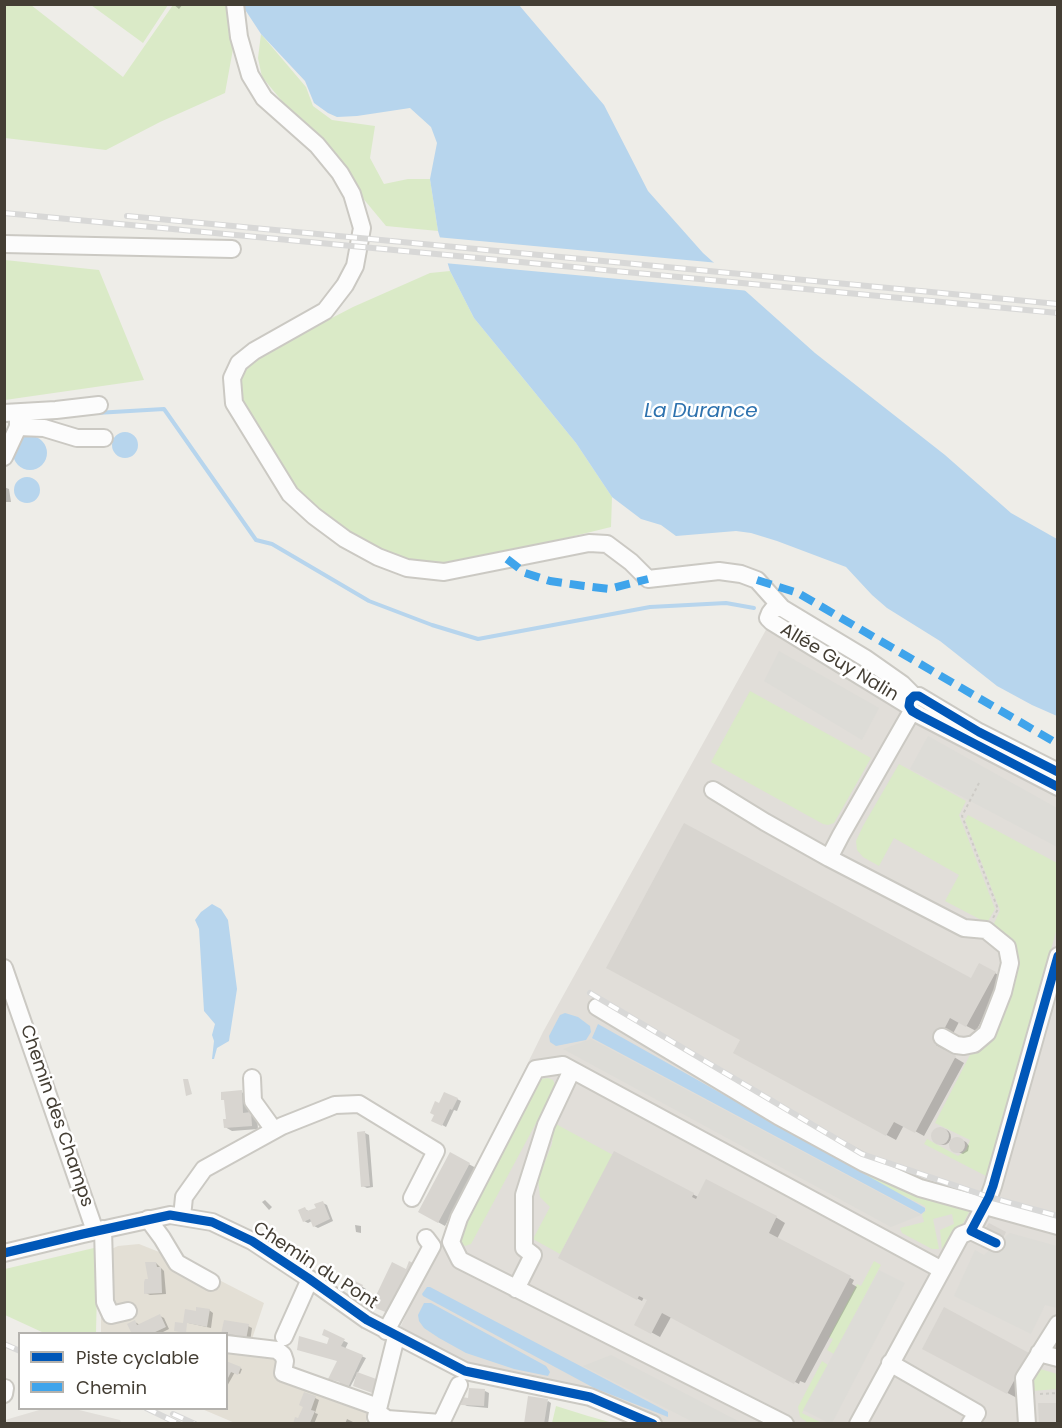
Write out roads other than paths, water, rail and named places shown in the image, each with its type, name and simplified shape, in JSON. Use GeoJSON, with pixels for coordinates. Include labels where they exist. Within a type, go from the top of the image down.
{"type":"FeatureCollection","features":[{"type":"Feature","properties":{"kind":"street","name":"Allée Guy Nalin"},"geometry":{"type":"LineString","coordinates":[[235,4],[239,37],[250,75],[264,98],[317,146],[340,173],[352,195],[362,228],[355,266],[345,285],[325,311],[254,351],[239,363],[232,378],[234,403],[290,494],[314,516],[345,539],[378,557],[407,568],[444,572],[561,548],[598,543],[607,544],[632,562],[648,579],[720,571],[741,574],[757,580],[782,608],[865,658],[902,684],[912,704],[1058,787]]}},
{"type":"Feature","properties":{"kind":"street"},"geometry":{"type":"LineString","coordinates":[[4,244],[232,249]]}},
{"type":"Feature","properties":{"kind":"street"},"geometry":{"type":"LineString","coordinates":[[13,417],[99,405]]}},
{"type":"Feature","properties":{"kind":"street"},"geometry":{"type":"LineString","coordinates":[[13,417],[77,438],[104,438]]}},
{"type":"Feature","properties":{"kind":"street"},"geometry":{"type":"LineString","coordinates":[[4,457],[13,417]]}},
{"type":"Feature","properties":{"kind":"street","name":"Allée Guy Nalin"},"geometry":{"type":"LineString","coordinates":[[912,704],[919,696],[979,732],[1058,772]]}},
{"type":"Feature","properties":{"kind":"street"},"geometry":{"type":"LineString","coordinates":[[830,858],[912,704]]}},
{"type":"Feature","properties":{"kind":"street"},"geometry":{"type":"LineString","coordinates":[[713,790],[830,858],[964,928],[986,930],[1000,939],[1010,954],[1010,963],[1003,992],[987,1033],[974,1044],[964,1046],[942,1037]]}},
{"type":"Feature","properties":{"kind":"street"},"geometry":{"type":"LineString","coordinates":[[971,1232],[993,1186],[1058,956]]}},
{"type":"Feature","properties":{"kind":"street","name":"Chemin des Champs"},"geometry":{"type":"LineString","coordinates":[[4,968],[99,1230],[105,1302],[111,1315],[128,1311]]}},
{"type":"Feature","properties":{"kind":"street"},"geometry":{"type":"LineString","coordinates":[[597,1007],[778,1116],[864,1163],[920,1188],[1058,1226]]}},
{"type":"Feature","properties":{"kind":"street"},"geometry":{"type":"LineString","coordinates":[[785,1424],[460,1260],[451,1242],[459,1218],[536,1069],[563,1065],[942,1270]]}},
{"type":"Feature","properties":{"kind":"street"},"geometry":{"type":"LineString","coordinates":[[516,1288],[533,1255],[524,1248],[524,1195],[546,1125],[572,1070]]}},
{"type":"Feature","properties":{"kind":"street"},"geometry":{"type":"LineString","coordinates":[[252,1078],[253,1101],[274,1130]]}},
{"type":"Feature","properties":{"kind":"street"},"geometry":{"type":"LineString","coordinates":[[182,1217],[184,1197],[204,1169],[274,1130],[335,1105],[358,1104],[436,1151],[412,1198]]}},
{"type":"Feature","properties":{"kind":"street","name":"Chemin du Pont"},"geometry":{"type":"LineString","coordinates":[[4,1253],[170,1215],[212,1222],[252,1241],[367,1320],[465,1371],[590,1397],[653,1424]]}},
{"type":"Feature","properties":{"kind":"street"},"geometry":{"type":"LineString","coordinates":[[148,1219],[177,1263],[211,1282]]}},
{"type":"Feature","properties":{"kind":"street"},"geometry":{"type":"LineString","coordinates":[[858,1424],[961,1235],[971,1232],[996,1243]]}},
{"type":"Feature","properties":{"kind":"street"},"geometry":{"type":"LineString","coordinates":[[376,1414],[391,1334],[432,1246],[426,1238]]}},
{"type":"Feature","properties":{"kind":"street"},"geometry":{"type":"LineString","coordinates":[[284,1337],[310,1279]]}},
{"type":"Feature","properties":{"kind":"street"},"geometry":{"type":"LineString","coordinates":[[1028,1424],[1024,1378],[1058,1324]]}},
{"type":"Feature","properties":{"kind":"street"},"geometry":{"type":"LineString","coordinates":[[228,1344],[277,1350],[283,1355],[285,1361],[283,1372],[387,1419],[441,1423],[459,1385]]}},
{"type":"Feature","properties":{"kind":"street"},"geometry":{"type":"LineString","coordinates":[[1039,1353],[1058,1358]]}},
{"type":"Feature","properties":{"kind":"street"},"geometry":{"type":"LineString","coordinates":[[890,1363],[977,1413],[970,1424]]}},
{"type":"Feature","properties":{"kind":"street"},"geometry":{"type":"LineString","coordinates":[[4,1394],[5,1388]]}},
{"type":"Feature","properties":{"kind":"water","name":"La Durance"},"geometry":{"type":"Polygon","coordinates":[[[242,5],[519,5],[604,105],[648,191],[703,253],[815,353],[945,455],[1011,513],[1057,539],[1057,716],[997,686],[940,641],[887,608],[846,567],[751,533],[736,531],[676,536],[661,525],[641,519],[612,497],[576,443],[474,318],[450,271],[438,231],[430,179],[437,143],[431,127],[410,108],[357,116],[337,117],[328,113],[314,103],[305,81],[261,34],[242,5]]]}},
{"type":"Feature","properties":{"kind":"water"},"geometry":{"type":"Polygon","coordinates":[[[125,432],[134,436],[138,445],[134,454],[125,458],[116,454],[112,445],[116,436],[125,432]]]}},
{"type":"Feature","properties":{"kind":"water"},"geometry":{"type":"Polygon","coordinates":[[[30,436],[42,441],[47,453],[42,465],[30,470],[18,465],[13,453],[18,441],[30,436]]]}},
{"type":"Feature","properties":{"kind":"water"},"geometry":{"type":"Polygon","coordinates":[[[27,477],[36,481],[40,490],[36,499],[27,503],[18,499],[14,490],[18,481],[27,477]]]}},
{"type":"Feature","properties":{"kind":"water"},"geometry":{"type":"Polygon","coordinates":[[[212,904],[221,909],[228,920],[237,989],[229,1041],[217,1048],[214,1059],[212,1059],[214,1041],[212,1035],[215,1024],[204,1011],[199,929],[195,920],[212,904]]]}},
{"type":"Feature","properties":{"kind":"water"},"geometry":{"type":"Polygon","coordinates":[[[565,1013],[578,1017],[590,1026],[591,1032],[586,1040],[556,1046],[550,1042],[549,1036],[560,1015],[565,1013]]]}},
{"type":"Feature","properties":{"kind":"water"},"geometry":{"type":"Polygon","coordinates":[[[598,1024],[925,1208],[925,1211],[921,1214],[592,1038],[598,1024]]]}},
{"type":"Feature","properties":{"kind":"water"},"geometry":{"type":"Polygon","coordinates":[[[427,1287],[668,1412],[668,1417],[594,1388],[423,1296],[427,1287]]]}},
{"type":"Feature","properties":{"kind":"water"},"geometry":{"type":"Polygon","coordinates":[[[424,1303],[431,1303],[546,1366],[550,1372],[548,1376],[514,1369],[466,1353],[439,1338],[424,1328],[419,1321],[418,1315],[424,1303]]]}},
{"type":"Feature","properties":{"kind":"waterway"},"geometry":{"type":"LineString","coordinates":[[96,413],[164,409],[256,540],[272,544],[369,601],[432,625],[478,639],[650,607],[726,603],[754,608]]}},
{"type":"Feature","properties":{"kind":"railway"},"geometry":{"type":"LineString","coordinates":[[4,213],[1058,313]]}},
{"type":"Feature","properties":{"kind":"railway"},"geometry":{"type":"LineString","coordinates":[[127,216],[1058,304]]}},
{"type":"Feature","properties":{"kind":"railway"},"geometry":{"type":"LineString","coordinates":[[590,993],[862,1154],[989,1197],[1058,1216]]}},
{"type":"Feature","properties":{"kind":"railway"},"geometry":{"type":"LineString","coordinates":[[4,1344],[18,1350]]}},
{"type":"Feature","properties":{"kind":"railway"},"geometry":{"type":"LineString","coordinates":[[150,1410],[179,1424]]}},
{"type":"Feature","properties":{"kind":"railway"},"geometry":{"type":"LineString","coordinates":[[173,1414],[195,1424]]}}]}
